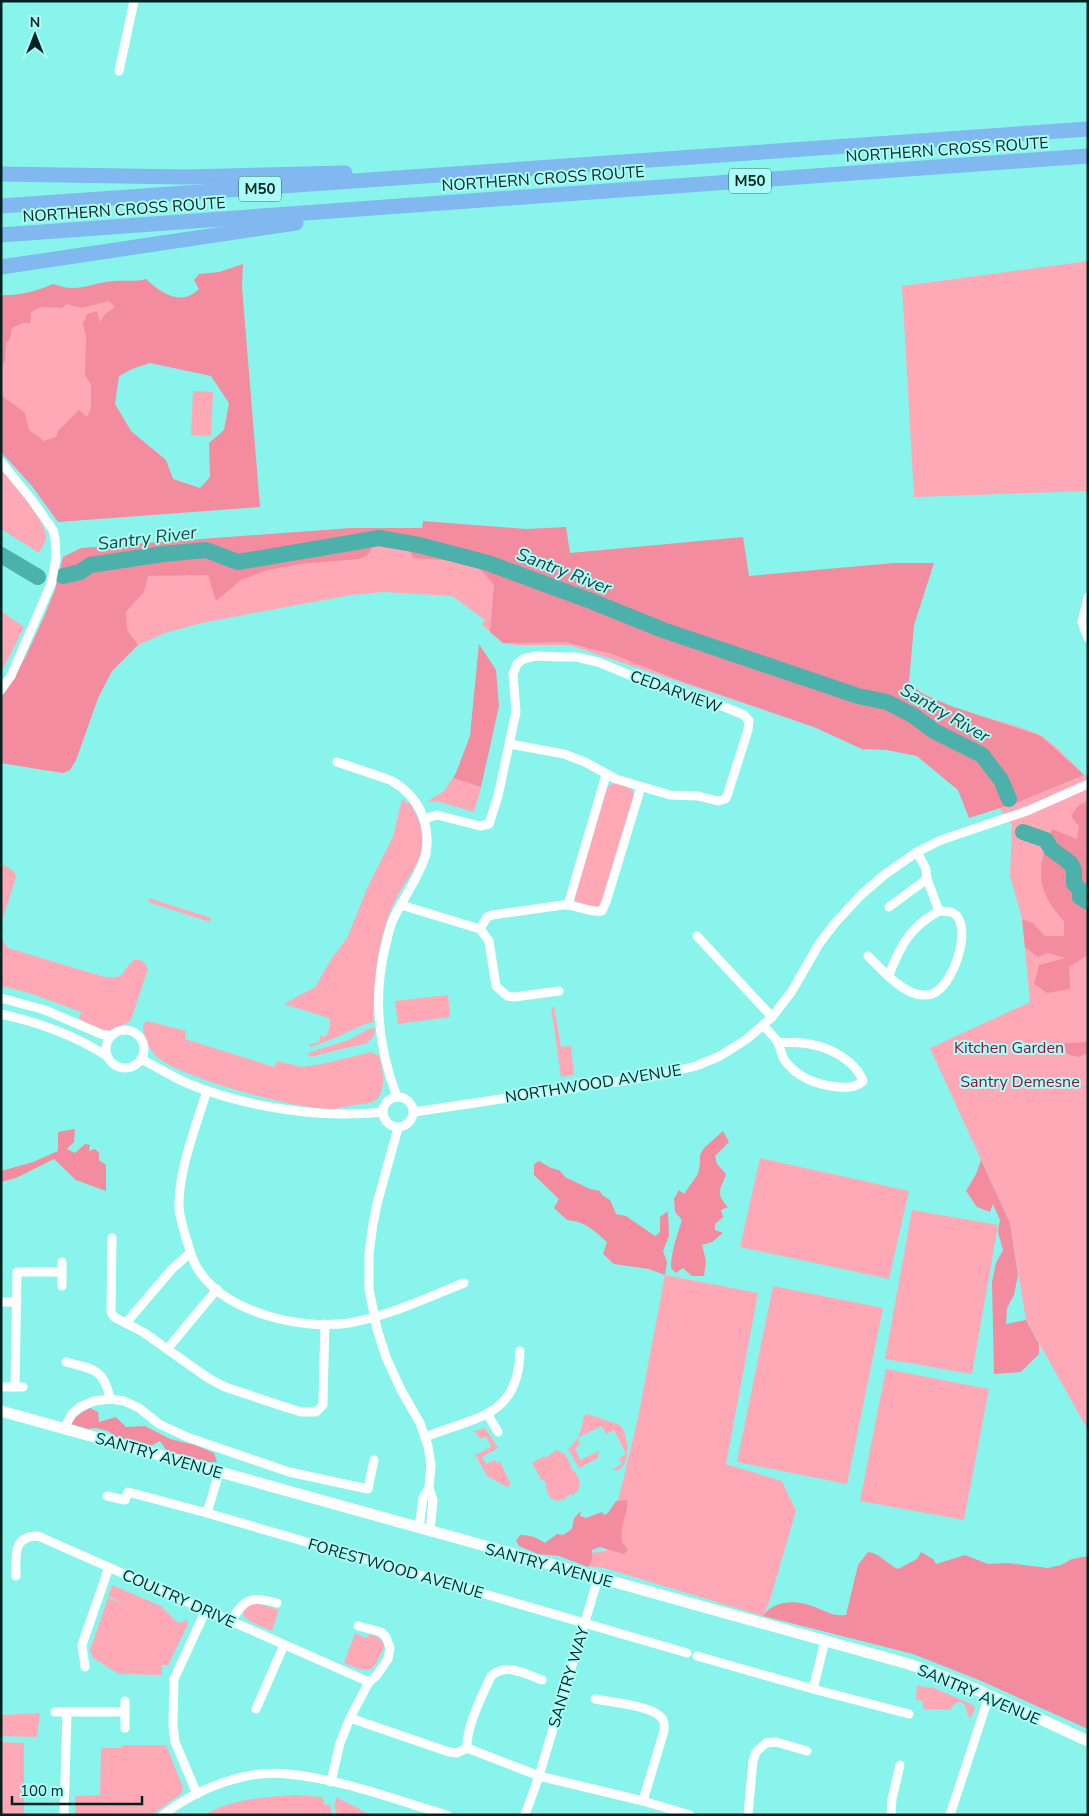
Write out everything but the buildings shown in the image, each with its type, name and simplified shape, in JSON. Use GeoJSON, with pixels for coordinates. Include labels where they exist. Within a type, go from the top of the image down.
{"type":"FeatureCollection","features":[{"type":"Feature","properties":{"kind":"highway","name":"NORTHERN CROSS ROUTE"},"geometry":{"type":"LineString","coordinates":[[1,206],[333,184],[519,168],[1088,129]]}},
{"type":"Feature","properties":{"kind":"highway","name":"NORTHERN CROSS ROUTE"},"geometry":{"type":"LineString","coordinates":[[1,235],[1088,156]]}},
{"type":"Feature","properties":{"kind":"highway"},"geometry":{"type":"LineString","coordinates":[[2,173],[184,177],[519,168]]}},
{"type":"Feature","properties":{"kind":"highway"},"geometry":{"type":"LineString","coordinates":[[1,267],[412,205]]}},
{"type":"Feature","properties":{"kind":"main road","name":"SANTRY AVENUE"},"geometry":{"type":"LineString","coordinates":[[1,1411],[933,1671],[988,1699],[1088,1741]]}},
{"type":"Feature","properties":{"kind":"street"},"geometry":{"type":"LineString","coordinates":[[119,71],[134,1]]}},
{"type":"Feature","properties":{"kind":"street"},"geometry":{"type":"LineString","coordinates":[[1,462],[32,500],[52,530],[56,542],[55,571],[11,676],[1,690]]}},
{"type":"Feature","properties":{"kind":"street"},"geometry":{"type":"LineString","coordinates":[[1088,597],[1082,622],[1088,638]]}},
{"type":"Feature","properties":{"kind":"street","name":"CEDARVIEW"},"geometry":{"type":"LineString","coordinates":[[424,819],[437,815],[480,826],[489,824],[496,805],[516,712],[514,674],[518,664],[523,659],[536,656],[576,657],[598,662],[642,680],[715,703],[744,715],[749,724],[725,799],[718,801],[698,796],[676,796],[641,787],[606,775],[585,762],[564,754],[510,744]]}},
{"type":"Feature","properties":{"kind":"street"},"geometry":{"type":"LineString","coordinates":[[337,762],[398,784],[417,802],[424,819],[427,838],[426,854],[391,924],[382,962],[378,997],[378,1015],[382,1044],[397,1097]]}},
{"type":"Feature","properties":{"kind":"street"},"geometry":{"type":"LineString","coordinates":[[568,904],[606,775]]}},
{"type":"Feature","properties":{"kind":"street","name":"NORTHWOOD AVENUE"},"geometry":{"type":"LineString","coordinates":[[414,1112],[676,1072],[703,1064],[728,1052],[772,1017],[792,991],[819,944],[835,923],[861,895],[884,875],[918,852],[956,834],[1027,811],[1088,784]]}},
{"type":"Feature","properties":{"kind":"street"},"geometry":{"type":"LineString","coordinates":[[480,929],[487,917],[492,915],[568,904],[594,911],[604,909],[641,787]]}},
{"type":"Feature","properties":{"kind":"street"},"geometry":{"type":"LineString","coordinates":[[918,852],[926,869],[927,879],[939,912]]}},
{"type":"Feature","properties":{"kind":"street"},"geometry":{"type":"LineString","coordinates":[[889,907],[927,879]]}},
{"type":"Feature","properties":{"kind":"street"},"geometry":{"type":"LineString","coordinates":[[401,905],[480,929],[488,941],[495,982],[499,990],[504,994],[514,997],[559,991]]}},
{"type":"Feature","properties":{"kind":"street"},"geometry":{"type":"LineString","coordinates":[[868,956],[889,976],[913,993],[931,995],[939,990],[956,965],[961,935],[958,917],[953,913],[939,912],[917,926],[894,958],[889,976]]}},
{"type":"Feature","properties":{"kind":"street"},"geometry":{"type":"LineString","coordinates":[[697,936],[772,1017]]}},
{"type":"Feature","properties":{"kind":"street"},"geometry":{"type":"LineString","coordinates":[[1,998],[45,1010],[101,1034],[111,1036]]}},
{"type":"Feature","properties":{"kind":"street"},"geometry":{"type":"LineString","coordinates":[[1,1014],[40,1025],[78,1040],[107,1056]]}},
{"type":"Feature","properties":{"kind":"street"},"geometry":{"type":"LineString","coordinates":[[763,1025],[778,1042],[785,1060],[798,1074],[811,1082],[825,1086],[844,1087],[859,1086],[863,1081],[859,1071],[845,1059],[829,1050],[802,1043],[778,1042]]}},
{"type":"Feature","properties":{"kind":"street"},"geometry":{"type":"LineString","coordinates":[[121,1031],[133,1032],[138,1036],[144,1047],[141,1059],[132,1067],[120,1068],[110,1062],[107,1056],[106,1046],[111,1036],[121,1031]]}},
{"type":"Feature","properties":{"kind":"street"},"geometry":{"type":"LineString","coordinates":[[141,1059],[174,1077],[206,1090],[248,1101],[299,1112],[341,1114],[383,1112]]}},
{"type":"Feature","properties":{"kind":"street"},"geometry":{"type":"LineString","coordinates":[[206,1090],[183,1174],[179,1210],[190,1253],[197,1267],[206,1279],[230,1300],[252,1311],[274,1318],[326,1324],[349,1323],[387,1314],[464,1283]]}},
{"type":"Feature","properties":{"kind":"street"},"geometry":{"type":"LineString","coordinates":[[397,1097],[410,1103],[414,1112],[409,1123],[398,1128],[387,1123],[383,1112],[387,1102],[397,1097]]}},
{"type":"Feature","properties":{"kind":"street"},"geometry":{"type":"LineString","coordinates":[[398,1128],[377,1204],[371,1237],[369,1289],[379,1338],[391,1372],[417,1418],[425,1437],[430,1459],[429,1488],[423,1498],[424,1530]]}},
{"type":"Feature","properties":{"kind":"street"},"geometry":{"type":"LineString","coordinates":[[112,1238],[111,1312],[114,1317],[168,1348],[208,1378],[246,1396],[293,1410],[309,1413],[316,1412],[323,1405],[326,1324]]}},
{"type":"Feature","properties":{"kind":"street"},"geometry":{"type":"LineString","coordinates":[[126,1323],[172,1270],[190,1253]]}},
{"type":"Feature","properties":{"kind":"street"},"geometry":{"type":"LineString","coordinates":[[62,1262],[62,1286]]}},
{"type":"Feature","properties":{"kind":"street"},"geometry":{"type":"LineString","coordinates":[[4,1387],[19,1387],[17,1272],[62,1272]]}},
{"type":"Feature","properties":{"kind":"street"},"geometry":{"type":"LineString","coordinates":[[168,1348],[217,1290]]}},
{"type":"Feature","properties":{"kind":"street"},"geometry":{"type":"LineString","coordinates":[[1,1302],[17,1302]]}},
{"type":"Feature","properties":{"kind":"street"},"geometry":{"type":"LineString","coordinates":[[425,1437],[488,1415],[500,1405],[513,1387],[518,1374],[520,1351]]}},
{"type":"Feature","properties":{"kind":"street"},"geometry":{"type":"LineString","coordinates":[[66,1362],[92,1369],[99,1374],[105,1380],[110,1399]]}},
{"type":"Feature","properties":{"kind":"street"},"geometry":{"type":"LineString","coordinates":[[64,1428],[72,1414],[80,1406],[94,1401],[110,1399],[139,1408],[160,1424],[187,1437],[289,1472],[310,1477],[368,1489],[374,1460]]}},
{"type":"Feature","properties":{"kind":"street"},"geometry":{"type":"LineString","coordinates":[[488,1415],[498,1432]]}},
{"type":"Feature","properties":{"kind":"street"},"geometry":{"type":"LineString","coordinates":[[208,1513],[219,1473]]}},
{"type":"Feature","properties":{"kind":"street","name":"FORESTWOOD AVENUE"},"geometry":{"type":"LineString","coordinates":[[107,1496],[125,1500],[128,1492],[208,1513],[687,1653]]}},
{"type":"Feature","properties":{"kind":"street","name":"COULTRY DRIVE"},"geometry":{"type":"LineString","coordinates":[[16,1576],[16,1550],[21,1541],[28,1536],[38,1536],[369,1682]]}},
{"type":"Feature","properties":{"kind":"street"},"geometry":{"type":"LineString","coordinates":[[85,1667],[82,1645],[109,1567]]}},
{"type":"Feature","properties":{"kind":"street","name":"SANTRY WAY"},"geometry":{"type":"LineString","coordinates":[[525,1815],[539,1776],[598,1578]]}},
{"type":"Feature","properties":{"kind":"street"},"geometry":{"type":"LineString","coordinates":[[231,1621],[246,1601],[262,1599],[277,1603]]}},
{"type":"Feature","properties":{"kind":"street"},"geometry":{"type":"LineString","coordinates":[[197,1794],[175,1742],[173,1726],[174,1679],[206,1610]]}},
{"type":"Feature","properties":{"kind":"street"},"geometry":{"type":"LineString","coordinates":[[331,1782],[340,1743],[350,1718],[369,1682],[377,1675],[388,1659],[390,1648],[386,1637],[381,1632],[358,1626]]}},
{"type":"Feature","properties":{"kind":"street"},"geometry":{"type":"LineString","coordinates":[[813,1689],[825,1642]]}},
{"type":"Feature","properties":{"kind":"street"},"geometry":{"type":"LineString","coordinates":[[256,1709],[284,1645]]}},
{"type":"Feature","properties":{"kind":"street"},"geometry":{"type":"LineString","coordinates":[[697,1656],[909,1714]]}},
{"type":"Feature","properties":{"kind":"street"},"geometry":{"type":"LineString","coordinates":[[467,1748],[467,1737],[491,1676],[508,1668],[542,1680]]}},
{"type":"Feature","properties":{"kind":"street"},"geometry":{"type":"LineString","coordinates":[[595,1699],[652,1710],[664,1722],[664,1732],[643,1801]]}},
{"type":"Feature","properties":{"kind":"street"},"geometry":{"type":"LineString","coordinates":[[950,1815],[988,1699]]}},
{"type":"Feature","properties":{"kind":"street"},"geometry":{"type":"LineString","coordinates":[[125,1701],[125,1728]]}},
{"type":"Feature","properties":{"kind":"street"},"geometry":{"type":"LineString","coordinates":[[55,1712],[125,1712]]}},
{"type":"Feature","properties":{"kind":"street"},"geometry":{"type":"LineString","coordinates":[[64,1815],[67,1712]]}},
{"type":"Feature","properties":{"kind":"street"},"geometry":{"type":"LineString","coordinates":[[350,1718],[449,1752],[457,1754],[467,1748]]}},
{"type":"Feature","properties":{"kind":"street"},"geometry":{"type":"LineString","coordinates":[[748,1815],[753,1761],[756,1752],[766,1743],[776,1742],[807,1751]]}},
{"type":"Feature","properties":{"kind":"street"},"geometry":{"type":"LineString","coordinates":[[467,1748],[539,1776],[643,1801],[690,1815]]}},
{"type":"Feature","properties":{"kind":"street"},"geometry":{"type":"LineString","coordinates":[[891,1815],[892,1799],[900,1764]]}},
{"type":"Feature","properties":{"kind":"street"},"geometry":{"type":"LineString","coordinates":[[163,1815],[197,1794],[245,1777],[267,1773],[288,1774],[331,1782],[447,1815]]}},
{"type":"Feature","properties":{"kind":"green space"},"geometry":{"type":"Polygon","coordinates":[[[1088,261],[1088,491],[914,497],[902,286],[1088,261]]]}},
{"type":"Feature","properties":{"kind":"green space"},"geometry":{"type":"Polygon","coordinates":[[[112,294],[120,301],[95,393],[91,422],[41,453],[1,412],[1,323],[30,299],[112,294]]]}},
{"type":"Feature","properties":{"kind":"green space"},"geometry":{"type":"Polygon","coordinates":[[[193,391],[213,392],[211,436],[191,435],[193,391]]]}},
{"type":"Feature","properties":{"kind":"green space"},"geometry":{"type":"Polygon","coordinates":[[[1,469],[36,513],[41,523],[46,539],[39,553],[1,529],[1,469]]]}},
{"type":"Feature","properties":{"kind":"green space","name":"Santry Demesne"},"geometry":{"type":"Polygon","coordinates":[[[352,528],[909,682],[936,701],[953,708],[1008,723],[1040,735],[1057,748],[1088,779],[1088,1430],[1026,1320],[1010,1223],[930,1048],[1030,1002],[1022,919],[1010,876],[1012,825],[995,802],[958,790],[917,756],[887,750],[865,749],[814,727],[569,645],[517,645],[503,643],[481,624],[485,620],[452,596],[384,592],[351,595],[198,624],[165,633],[138,645],[112,671],[98,698],[76,760],[70,770],[63,773],[1,763],[1,698],[25,658],[44,617],[55,590],[63,557],[81,548],[352,528]]]}},
{"type":"Feature","properties":{"kind":"green space"},"geometry":{"type":"Polygon","coordinates":[[[1,611],[24,627],[1,673],[1,611]]]}},
{"type":"Feature","properties":{"kind":"green space"},"geometry":{"type":"Polygon","coordinates":[[[453,778],[481,787],[474,812],[440,802],[428,801],[444,791],[453,778]]]}},
{"type":"Feature","properties":{"kind":"green space"},"geometry":{"type":"Polygon","coordinates":[[[614,783],[629,788],[634,796],[602,903],[598,907],[588,906],[574,899],[607,787],[614,783]]]}},
{"type":"Feature","properties":{"kind":"green space"},"geometry":{"type":"Polygon","coordinates":[[[402,799],[410,803],[419,821],[422,842],[417,863],[393,905],[379,950],[373,1022],[326,1042],[309,1047],[310,1044],[319,1042],[320,1035],[325,1037],[329,1031],[329,1018],[284,1004],[315,987],[332,958],[347,938],[369,884],[393,837],[402,799]]]}},
{"type":"Feature","properties":{"kind":"green space"},"geometry":{"type":"Polygon","coordinates":[[[1,865],[12,870],[16,877],[1,924],[1,865]]]}},
{"type":"Feature","properties":{"kind":"green space"},"geometry":{"type":"Polygon","coordinates":[[[149,898],[211,918],[210,922],[148,902],[149,898]]]}},
{"type":"Feature","properties":{"kind":"green space"},"geometry":{"type":"Polygon","coordinates":[[[1,938],[8,948],[101,976],[116,977],[123,973],[136,959],[144,962],[148,969],[129,1022],[109,1031],[101,1030],[79,1019],[81,1012],[29,993],[1,986],[1,938]]]}},
{"type":"Feature","properties":{"kind":"green space"},"geometry":{"type":"Polygon","coordinates":[[[448,995],[450,1017],[398,1024],[395,1001],[448,995]]]}},
{"type":"Feature","properties":{"kind":"green space"},"geometry":{"type":"Polygon","coordinates":[[[551,1007],[554,1007],[561,1047],[571,1046],[574,1075],[561,1077],[551,1007]]]}},
{"type":"Feature","properties":{"kind":"green space"},"geometry":{"type":"Polygon","coordinates":[[[147,1021],[186,1031],[185,1039],[274,1067],[277,1061],[302,1067],[371,1052],[379,1056],[383,1073],[382,1091],[374,1101],[335,1109],[296,1105],[216,1084],[171,1066],[157,1057],[146,1041],[143,1027],[147,1021]]]}},
{"type":"Feature","properties":{"kind":"green space"},"geometry":{"type":"Polygon","coordinates":[[[375,1028],[374,1036],[367,1043],[310,1057],[308,1053],[351,1039],[368,1029],[375,1028]]]}},
{"type":"Feature","properties":{"kind":"green space"},"geometry":{"type":"Polygon","coordinates":[[[760,1158],[909,1191],[889,1279],[740,1247],[760,1158]]]}},
{"type":"Feature","properties":{"kind":"green space"},"geometry":{"type":"Polygon","coordinates":[[[912,1210],[998,1225],[972,1374],[885,1359],[912,1210]]]}},
{"type":"Feature","properties":{"kind":"green space"},"geometry":{"type":"Polygon","coordinates":[[[665,1275],[758,1293],[726,1464],[782,1481],[796,1511],[770,1600],[763,1616],[604,1568],[586,1566],[590,1553],[606,1551],[638,1418],[665,1275]]]}},
{"type":"Feature","properties":{"kind":"green space"},"geometry":{"type":"Polygon","coordinates":[[[773,1286],[883,1308],[847,1484],[737,1462],[773,1286]]]}},
{"type":"Feature","properties":{"kind":"green space"},"geometry":{"type":"Polygon","coordinates":[[[886,1369],[989,1389],[964,1520],[860,1501],[886,1369]]]}},
{"type":"Feature","properties":{"kind":"green space"},"geometry":{"type":"Polygon","coordinates":[[[587,1414],[620,1425],[623,1430],[627,1443],[627,1457],[625,1463],[616,1471],[613,1469],[622,1464],[619,1458],[626,1454],[614,1430],[606,1434],[602,1426],[579,1437],[580,1445],[575,1448],[580,1460],[599,1451],[598,1458],[579,1468],[568,1449],[577,1438],[584,1415],[587,1414]]]}},
{"type":"Feature","properties":{"kind":"green space"},"geometry":{"type":"Polygon","coordinates":[[[485,1428],[498,1448],[482,1457],[486,1464],[495,1460],[496,1463],[500,1461],[511,1485],[508,1485],[509,1488],[487,1476],[478,1457],[473,1456],[491,1447],[486,1436],[480,1439],[477,1433],[472,1432],[485,1428]]]}},
{"type":"Feature","properties":{"kind":"green space"},"geometry":{"type":"Polygon","coordinates":[[[556,1450],[565,1454],[580,1481],[578,1491],[572,1496],[571,1494],[567,1498],[558,1501],[551,1499],[544,1480],[542,1481],[532,1463],[544,1456],[546,1458],[556,1450]]]}},
{"type":"Feature","properties":{"kind":"green space"},"geometry":{"type":"Polygon","coordinates":[[[112,1585],[161,1606],[178,1623],[187,1620],[188,1624],[168,1665],[162,1665],[162,1675],[119,1674],[93,1658],[90,1650],[108,1598],[124,1604],[108,1596],[112,1585]]]}},
{"type":"Feature","properties":{"kind":"green space"},"geometry":{"type":"Polygon","coordinates":[[[253,1602],[279,1610],[272,1631],[249,1621],[243,1615],[244,1608],[253,1602]]]}},
{"type":"Feature","properties":{"kind":"green space"},"geometry":{"type":"Polygon","coordinates":[[[355,1633],[366,1638],[370,1634],[380,1639],[385,1645],[374,1666],[370,1669],[361,1669],[344,1663],[355,1633]]]}},
{"type":"Feature","properties":{"kind":"green space"},"geometry":{"type":"Polygon","coordinates":[[[917,1685],[932,1687],[973,1705],[975,1708],[971,1718],[968,1716],[965,1705],[960,1702],[954,1704],[950,1710],[923,1709],[923,1701],[916,1700],[917,1685]]]}},
{"type":"Feature","properties":{"kind":"green space"},"geometry":{"type":"Polygon","coordinates":[[[40,1713],[37,1737],[1,1736],[1,1715],[40,1713]]]}},
{"type":"Feature","properties":{"kind":"green space"},"geometry":{"type":"Polygon","coordinates":[[[1,1742],[24,1743],[24,1815],[1,1815],[1,1742]]]}},
{"type":"Feature","properties":{"kind":"green space"},"geometry":{"type":"Polygon","coordinates":[[[122,1745],[166,1745],[183,1787],[182,1793],[152,1815],[75,1815],[75,1796],[100,1795],[101,1748],[121,1748],[122,1745]]]}},
{"type":"Feature","properties":{"kind":"green space"},"geometry":{"type":"Polygon","coordinates":[[[295,1795],[322,1797],[325,1805],[330,1804],[332,1815],[204,1815],[237,1802],[295,1795]]]}},
{"type":"Feature","properties":{"kind":"green space"},"geometry":{"type":"Polygon","coordinates":[[[336,1797],[371,1815],[337,1815],[334,1803],[336,1802],[336,1797]]]}},
{"type":"Feature","properties":{"kind":"shaded area"},"geometry":{"type":"Polygon","coordinates":[[[243,264],[242,287],[260,507],[58,522],[32,486],[1,452],[1,395],[25,413],[29,430],[44,441],[56,437],[58,431],[79,410],[87,417],[91,407],[91,385],[85,375],[86,336],[83,324],[87,314],[97,311],[100,322],[105,314],[115,307],[109,301],[82,308],[66,304],[62,308],[41,307],[31,312],[30,323],[23,323],[12,328],[10,339],[6,343],[5,362],[2,365],[1,295],[28,293],[53,284],[62,287],[78,288],[107,282],[146,279],[158,289],[171,296],[185,297],[199,289],[194,280],[199,274],[219,272],[243,264]],[[150,363],[119,376],[115,404],[131,431],[166,460],[173,479],[200,488],[210,477],[209,443],[224,430],[229,403],[211,376],[150,363]]]}},
{"type":"Feature","properties":{"kind":"shaded area"},"geometry":{"type":"Polygon","coordinates":[[[423,521],[526,529],[566,527],[570,553],[743,537],[749,576],[894,563],[934,563],[914,625],[909,682],[921,693],[951,706],[1041,736],[1084,775],[1016,803],[969,818],[958,790],[917,756],[887,750],[864,750],[814,727],[678,680],[612,654],[565,642],[503,643],[490,632],[494,585],[474,562],[413,558],[408,546],[372,546],[368,555],[359,559],[300,564],[268,570],[241,580],[216,601],[208,575],[148,576],[144,592],[126,612],[127,630],[138,645],[112,671],[98,698],[76,760],[70,770],[63,773],[1,763],[1,698],[25,658],[44,617],[55,590],[63,557],[81,548],[352,528],[422,528],[423,521]]]}},
{"type":"Feature","properties":{"kind":"shaded area"},"geometry":{"type":"Polygon","coordinates":[[[479,644],[496,670],[499,706],[481,787],[453,778],[470,736],[479,644]]]}},
{"type":"Feature","properties":{"kind":"shaded area"},"geometry":{"type":"Polygon","coordinates":[[[1088,800],[1088,955],[1069,967],[1070,989],[1047,993],[1034,984],[1039,965],[1066,958],[1048,953],[1038,957],[1025,947],[1022,919],[1033,923],[1045,936],[1064,936],[1064,921],[1047,898],[1043,888],[1041,866],[1052,829],[1077,839],[1079,826],[1071,816],[1078,806],[1088,800]]]}},
{"type":"Feature","properties":{"kind":"shaded area"},"geometry":{"type":"Polygon","coordinates":[[[1088,1042],[1088,1053],[1079,1057],[1067,1054],[1064,1043],[1088,1042]]]}},
{"type":"Feature","properties":{"kind":"shaded area"},"geometry":{"type":"Polygon","coordinates":[[[75,1129],[74,1142],[67,1149],[75,1153],[85,1144],[90,1145],[89,1151],[95,1149],[99,1153],[99,1160],[106,1165],[106,1191],[76,1180],[54,1159],[16,1178],[1,1182],[1,1171],[33,1162],[58,1151],[58,1132],[75,1129]]]}},
{"type":"Feature","properties":{"kind":"shaded area"},"geometry":{"type":"Polygon","coordinates":[[[723,1131],[729,1142],[715,1156],[717,1164],[726,1174],[720,1194],[728,1207],[721,1210],[723,1217],[715,1224],[715,1230],[723,1233],[712,1242],[702,1245],[706,1261],[704,1276],[692,1276],[683,1268],[676,1273],[671,1268],[671,1262],[682,1220],[675,1212],[674,1199],[679,1190],[684,1194],[698,1174],[700,1155],[704,1148],[723,1131]]]}},
{"type":"Feature","properties":{"kind":"shaded area"},"geometry":{"type":"Polygon","coordinates":[[[981,1160],[1010,1223],[1018,1275],[1014,1295],[1007,1308],[1006,1324],[1026,1320],[1039,1344],[1039,1354],[1021,1372],[994,1374],[992,1282],[996,1263],[1003,1250],[998,1232],[1000,1220],[993,1204],[990,1212],[977,1207],[966,1191],[976,1174],[981,1160]]]}},
{"type":"Feature","properties":{"kind":"shaded area"},"geometry":{"type":"Polygon","coordinates":[[[539,1161],[559,1170],[565,1177],[590,1189],[600,1191],[602,1195],[610,1200],[616,1214],[626,1216],[655,1236],[660,1232],[660,1217],[668,1211],[669,1236],[663,1251],[667,1262],[665,1275],[649,1269],[614,1264],[603,1254],[607,1242],[584,1224],[567,1220],[554,1208],[559,1199],[534,1175],[534,1164],[539,1161]]]}},
{"type":"Feature","properties":{"kind":"shaded area"},"geometry":{"type":"Polygon","coordinates":[[[90,1408],[98,1412],[99,1422],[116,1417],[126,1427],[145,1426],[170,1439],[195,1445],[214,1453],[217,1462],[207,1462],[167,1451],[160,1441],[151,1446],[116,1437],[108,1431],[96,1428],[88,1429],[72,1424],[72,1421],[78,1415],[90,1408]]]}},
{"type":"Feature","properties":{"kind":"shaded area"},"geometry":{"type":"Polygon","coordinates":[[[627,1500],[627,1510],[621,1535],[628,1550],[624,1554],[600,1547],[592,1550],[592,1557],[588,1567],[559,1556],[538,1554],[519,1546],[516,1541],[520,1535],[524,1535],[539,1539],[545,1543],[557,1534],[563,1535],[572,1529],[574,1518],[581,1511],[580,1516],[586,1518],[602,1512],[604,1515],[608,1513],[616,1501],[627,1500]]]}},
{"type":"Feature","properties":{"kind":"shaded area"},"geometry":{"type":"Polygon","coordinates":[[[868,1552],[877,1555],[898,1569],[917,1559],[921,1552],[933,1559],[936,1564],[965,1555],[988,1564],[1008,1563],[1048,1568],[1061,1565],[1072,1559],[1088,1556],[1088,1729],[979,1680],[913,1654],[763,1616],[772,1607],[790,1602],[809,1605],[836,1615],[846,1615],[858,1565],[868,1552]]]}},
{"type":"Feature","properties":{"kind":"waterway","name":"Santry River"},"geometry":{"type":"LineString","coordinates":[[63,576],[80,572],[90,565],[163,554],[206,550],[238,562],[379,538],[419,545],[488,563],[663,630],[858,696],[887,702],[914,716],[934,731],[982,755],[1001,780],[1009,799]]}},
{"type":"Feature","properties":{"kind":"waterway","name":"Santry River"},"geometry":{"type":"LineString","coordinates":[[1,555],[38,577]]}},
{"type":"Feature","properties":{"kind":"waterway","name":"Santry River"},"geometry":{"type":"LineString","coordinates":[[1023,832],[1046,840],[1051,849],[1071,864],[1074,870],[1074,884],[1081,890],[1080,897],[1088,902]]}},
{"type":"Feature","properties":{"kind":"park label","name":"Kitchen Garden"},"geometry":{"type":"Point","coordinates":[1009,1047]}}]}
